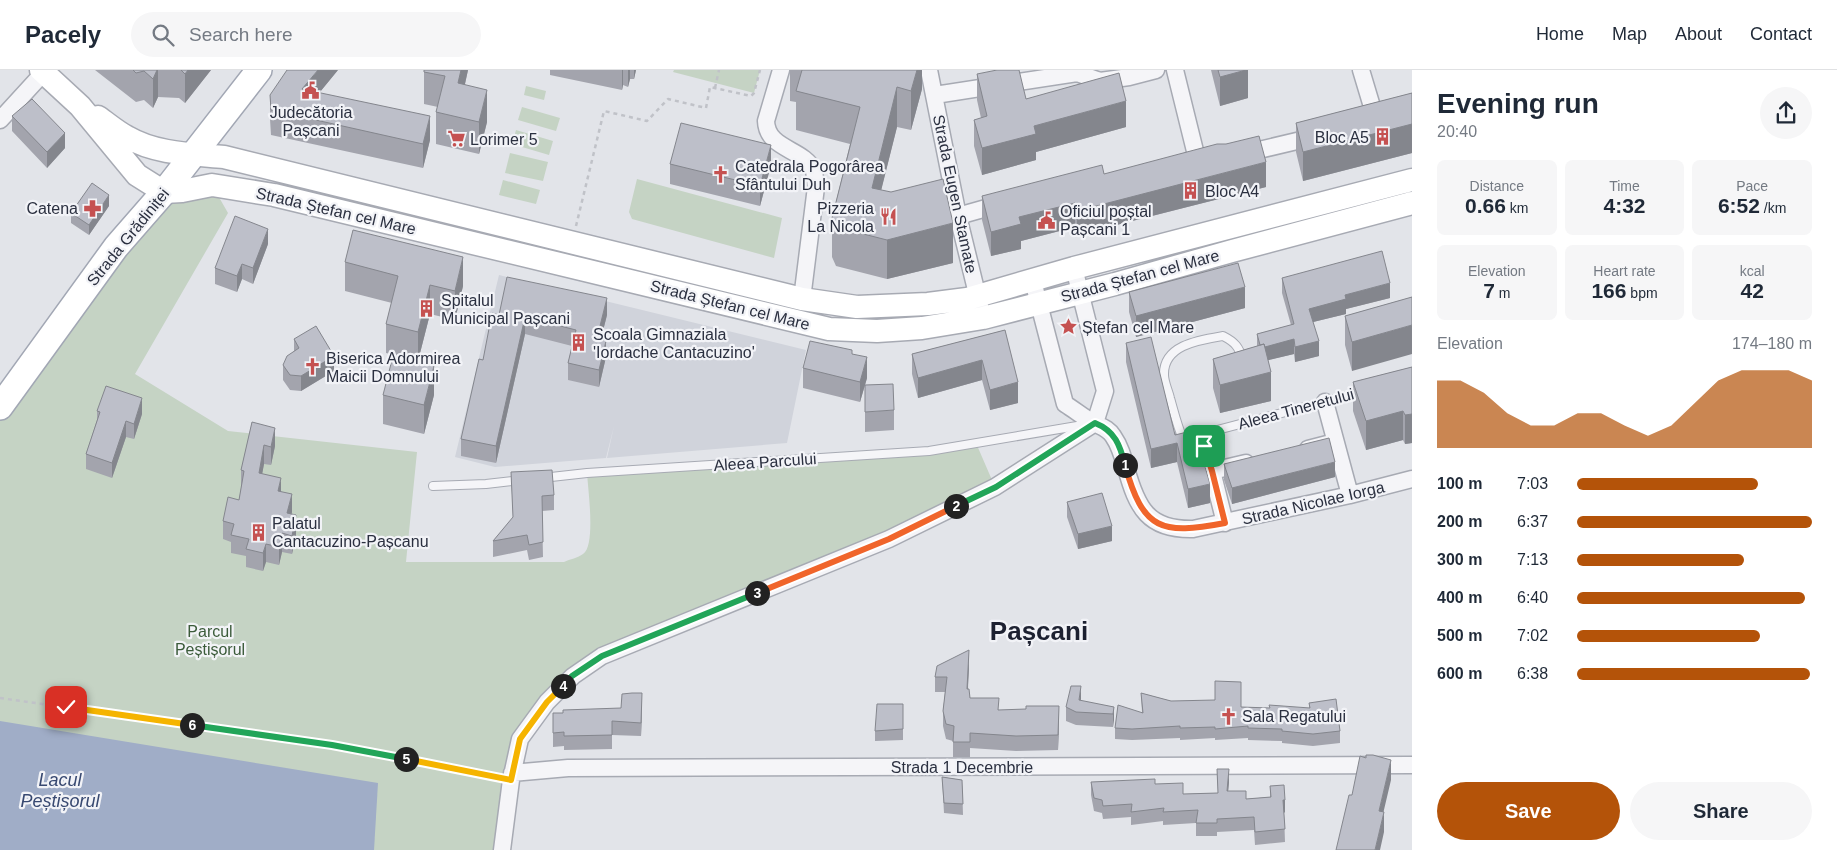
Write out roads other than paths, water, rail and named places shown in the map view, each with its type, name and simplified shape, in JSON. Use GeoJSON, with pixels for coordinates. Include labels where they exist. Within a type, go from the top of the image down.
{"type":"FeatureCollection","features":[{"type":"Feature","properties":{"kind":"main road","name":"Strada Grădiniței"},"geometry":{"type":"LineString","coordinates":[[0,407],[116,247],[164,192],[259,70]]}},
{"type":"Feature","properties":{"kind":"main road","name":"Strada Ștefan cel Mare"},"geometry":{"type":"LineString","coordinates":[[43,71],[80,106],[137,175],[164,192],[182,191],[212,185],[274,195],[829,329],[886,331],[922,328],[983,318],[1412,203]]}},
{"type":"Feature","properties":{"kind":"main road","name":"Strada Ștefan cel Mare"},"geometry":{"type":"LineString","coordinates":[[80,106],[128,138],[165,151],[224,157],[802,299],[857,307],[928,304],[967,299],[1074,268],[1412,180]]}},
{"type":"Feature","properties":{"kind":"main road"},"geometry":{"type":"LineString","coordinates":[[663,288],[668,266]]}},
{"type":"Feature","properties":{"kind":"street"},"geometry":{"type":"LineString","coordinates":[[780,70],[766,121],[767,129],[774,140],[803,159],[814,171],[816,187],[802,299]]}},
{"type":"Feature","properties":{"kind":"street"},"geometry":{"type":"LineString","coordinates":[[935,95],[1078,73],[1100,82],[1156,70]]}},
{"type":"Feature","properties":{"kind":"street"},"geometry":{"type":"LineString","coordinates":[[1175,70],[1196,155]]}},
{"type":"Feature","properties":{"kind":"street"},"geometry":{"type":"LineString","coordinates":[[1361,70],[1376,120]]}},
{"type":"Feature","properties":{"kind":"street"},"geometry":{"type":"LineString","coordinates":[[0,120],[43,71]]}},
{"type":"Feature","properties":{"kind":"street"},"geometry":{"type":"LineString","coordinates":[[911,79],[930,74]]}},
{"type":"Feature","properties":{"kind":"street","name":"Strada Eugen Stamate"},"geometry":{"type":"LineString","coordinates":[[930,74],[958,216],[983,318]]}},
{"type":"Feature","properties":{"kind":"street"},"geometry":{"type":"LineString","coordinates":[[1360,125],[1394,115]]}},
{"type":"Feature","properties":{"kind":"street"},"geometry":{"type":"LineString","coordinates":[[1178,160],[1196,155],[1219,158],[1336,132]]}},
{"type":"Feature","properties":{"kind":"street"},"geometry":{"type":"LineString","coordinates":[[958,216],[1020,199]]}},
{"type":"Feature","properties":{"kind":"street"},"geometry":{"type":"LineString","coordinates":[[502,850],[512,776],[520,739],[547,702],[572,676],[602,656],[889,539],[996,487],[1095,423],[1105,391],[1074,268]]}},
{"type":"Feature","properties":{"kind":"street","name":"Strada Nicolae Iorga"},"geometry":{"type":"LineString","coordinates":[[1032,281],[1065,404],[1095,423],[1105,427],[1113,435],[1121,449],[1135,496],[1154,521],[1177,529],[1193,529],[1350,495],[1412,479]]}},
{"type":"Feature","properties":{"kind":"street"},"geometry":{"type":"LineString","coordinates":[[1325,402],[1350,495]]}},
{"type":"Feature","properties":{"kind":"street"},"geometry":{"type":"LineString","coordinates":[[1183,439],[1204,446],[1225,523]]}},
{"type":"Feature","properties":{"kind":"street"},"geometry":{"type":"LineString","coordinates":[[1298,451],[1335,442]]}},
{"type":"Feature","properties":{"kind":"street"},"geometry":{"type":"LineString","coordinates":[[1212,471],[1260,460]]}},
{"type":"Feature","properties":{"kind":"street","name":"Strada 1 Decembrie"},"geometry":{"type":"LineString","coordinates":[[512,776],[568,768],[1408,766]]}},
{"type":"Feature","properties":{"kind":"lane"},"geometry":{"type":"LineString","coordinates":[[1183,439],[1164,377],[1164,366],[1169,355],[1178,348],[1223,336],[1240,348],[1244,364]]}},
{"type":"Feature","properties":{"kind":"lane","name":"Aleea Tineretului"},"geometry":{"type":"LineString","coordinates":[[1183,439],[1368,390]]}},
{"type":"Feature","properties":{"kind":"lane","name":"Aleea Parcului"},"geometry":{"type":"LineString","coordinates":[[433,486],[486,484],[587,473],[929,451],[1095,423]]}},
{"type":"Feature","properties":{"kind":"water","name":"Lacul Peștișorul"},"geometry":{"type":"Polygon","coordinates":[[[0,721],[378,783],[374,850],[0,850],[0,721]]]}},
{"type":"Feature","properties":{"kind":"place","name":"Judecătoria Pașcani"},"geometry":{"type":"Point","coordinates":[311,91]}},
{"type":"Feature","properties":{"kind":"place","name":"Bloc A5"},"geometry":{"type":"Point","coordinates":[1383,137]}},
{"type":"Feature","properties":{"kind":"place","name":"Lorimer 5"},"geometry":{"type":"Point","coordinates":[456,139]}},
{"type":"Feature","properties":{"kind":"place","name":"Catedrala Pogorârea Sfântului Duh"},"geometry":{"type":"Point","coordinates":[721,175]}},
{"type":"Feature","properties":{"kind":"place","name":"Bloc A4"},"geometry":{"type":"Point","coordinates":[1191,191]}},
{"type":"Feature","properties":{"kind":"place","name":"Catena"},"geometry":{"type":"Point","coordinates":[92,208]}},
{"type":"Feature","properties":{"kind":"place","name":"Pizzeria La Nicola"},"geometry":{"type":"Point","coordinates":[888,217]}},
{"type":"Feature","properties":{"kind":"place","name":"Oficiul poștal Pașcani 1"},"geometry":{"type":"Point","coordinates":[1046,220]}},
{"type":"Feature","properties":{"kind":"place","name":"Spitalul Municipal Pașcani"},"geometry":{"type":"Point","coordinates":[427,309]}},
{"type":"Feature","properties":{"kind":"place","name":"Ștefan cel Mare"},"geometry":{"type":"Point","coordinates":[1068,327]}},
{"type":"Feature","properties":{"kind":"place","name":"Scoala Gimnaziala 'Iordache Cantacuzino'"},"geometry":{"type":"Point","coordinates":[579,343]}},
{"type":"Feature","properties":{"kind":"place","name":"Biserica Adormirea Maicii Domnului"},"geometry":{"type":"Point","coordinates":[312,367]}},
{"type":"Feature","properties":{"kind":"place","name":"Palatul Cantacuzino-Pașcanu"},"geometry":{"type":"Point","coordinates":[258,532]}},
{"type":"Feature","properties":{"kind":"place","name":"Sala Regatului"},"geometry":{"type":"Point","coordinates":[1228,716]}},
{"type":"Feature","properties":{"kind":"district","name":"Pașcani"},"geometry":{"type":"Point","coordinates":[1039,631]}},
{"type":"Feature","properties":{"kind":"park label","name":"Parcul Peștișorul"},"geometry":{"type":"Point","coordinates":[210,640]}}]}
